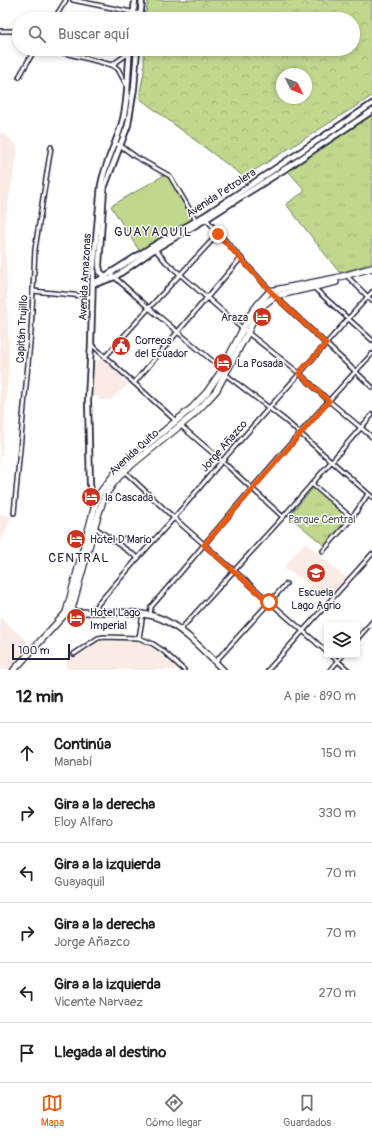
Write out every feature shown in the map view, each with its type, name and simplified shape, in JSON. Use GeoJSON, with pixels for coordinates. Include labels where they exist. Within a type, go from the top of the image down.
{"type":"FeatureCollection","features":[{"type":"Feature","properties":{"kind":"highway","name":"Avenida Quito"},"geometry":{"type":"LineString","coordinates":[[68,613],[99,494],[122,469],[178,423],[207,392],[223,372],[262,306],[275,296],[372,268]]}},
{"type":"Feature","properties":{"kind":"highway","name":"Avenida Quito"},"geometry":{"type":"LineString","coordinates":[[246,331],[250,315],[270,291],[313,285],[372,272]]}},
{"type":"Feature","properties":{"kind":"highway","name":"Avenida Quito"},"geometry":{"type":"LineString","coordinates":[[68,613],[104,496],[114,484],[122,469]]}},
{"type":"Feature","properties":{"kind":"highway"},"geometry":{"type":"LineString","coordinates":[[14,670],[68,613]]}},
{"type":"Feature","properties":{"kind":"main road"},"geometry":{"type":"LineString","coordinates":[[133,12],[135,0]]}},
{"type":"Feature","properties":{"kind":"main road"},"geometry":{"type":"LineString","coordinates":[[140,12],[142,0]]}},
{"type":"Feature","properties":{"kind":"main road","name":"Avenida Amazonas"},"geometry":{"type":"LineString","coordinates":[[94,509],[90,485],[88,400],[93,284],[101,185],[103,175],[122,123],[128,88],[130,56]]}},
{"type":"Feature","properties":{"kind":"main road","name":"Avenida Amazonas"},"geometry":{"type":"LineString","coordinates":[[105,276],[100,272],[98,265],[104,188],[128,125],[134,88],[136,56]]}},
{"type":"Feature","properties":{"kind":"main road","name":"Avenida Petrolera"},"geometry":{"type":"LineString","coordinates":[[93,284],[115,277],[154,248],[196,220],[205,217],[372,104]]}},
{"type":"Feature","properties":{"kind":"main road","name":"Avenida Petrolera"},"geometry":{"type":"LineString","coordinates":[[93,284],[288,167],[372,111]]}},
{"type":"Feature","properties":{"kind":"main road"},"geometry":{"type":"LineString","coordinates":[[68,613],[91,612],[143,614],[162,619],[180,630],[223,670]]}},
{"type":"Feature","properties":{"kind":"street"},"geometry":{"type":"LineString","coordinates":[[58,12],[66,0]]}},
{"type":"Feature","properties":{"kind":"street"},"geometry":{"type":"LineString","coordinates":[[73,0],[133,12]]}},
{"type":"Feature","properties":{"kind":"street"},"geometry":{"type":"LineString","coordinates":[[0,31],[12,31]]}},
{"type":"Feature","properties":{"kind":"street"},"geometry":{"type":"LineString","coordinates":[[18,77],[31,56]]}},
{"type":"Feature","properties":{"kind":"street"},"geometry":{"type":"LineString","coordinates":[[79,56],[112,65],[118,69],[128,88]]}},
{"type":"Feature","properties":{"kind":"street"},"geometry":{"type":"LineString","coordinates":[[112,65],[124,56]]}},
{"type":"Feature","properties":{"kind":"street"},"geometry":{"type":"LineString","coordinates":[[114,143],[170,176],[196,220]]}},
{"type":"Feature","properties":{"kind":"street","name":"Capitán Trujillo"},"geometry":{"type":"LineString","coordinates":[[14,513],[28,370],[35,249],[51,147]]}},
{"type":"Feature","properties":{"kind":"street"},"geometry":{"type":"LineString","coordinates":[[205,217],[218,234],[270,291],[372,387]]}},
{"type":"Feature","properties":{"kind":"street"},"geometry":{"type":"LineString","coordinates":[[105,357],[218,234]]}},
{"type":"Feature","properties":{"kind":"street"},"geometry":{"type":"LineString","coordinates":[[154,248],[166,262],[246,331],[299,373],[329,401],[372,437]]}},
{"type":"Feature","properties":{"kind":"street"},"geometry":{"type":"LineString","coordinates":[[134,383],[241,258]]}},
{"type":"Feature","properties":{"kind":"street"},"geometry":{"type":"LineString","coordinates":[[110,273],[223,372],[300,433],[372,498]]}},
{"type":"Feature","properties":{"kind":"street"},"geometry":{"type":"LineString","coordinates":[[349,278],[372,301]]}},
{"type":"Feature","properties":{"kind":"street"},"geometry":{"type":"LineString","coordinates":[[313,285],[372,340]]}},
{"type":"Feature","properties":{"kind":"street"},"geometry":{"type":"LineString","coordinates":[[33,290],[93,297]]}},
{"type":"Feature","properties":{"kind":"street","name":"Jorge Añazco"},"geometry":{"type":"LineString","coordinates":[[91,612],[299,373],[372,292]]}},
{"type":"Feature","properties":{"kind":"street"},"geometry":{"type":"LineString","coordinates":[[91,344],[283,517]]}},
{"type":"Feature","properties":{"kind":"street"},"geometry":{"type":"LineString","coordinates":[[150,615],[151,607],[300,433],[372,354]]}},
{"type":"Feature","properties":{"kind":"street"},"geometry":{"type":"LineString","coordinates":[[180,630],[283,517],[372,415]]}},
{"type":"Feature","properties":{"kind":"street"},"geometry":{"type":"LineString","coordinates":[[122,469],[204,545],[324,649]]}},
{"type":"Feature","properties":{"kind":"street"},"geometry":{"type":"LineString","coordinates":[[312,484],[352,518]]}},
{"type":"Feature","properties":{"kind":"street"},"geometry":{"type":"LineString","coordinates":[[323,551],[352,518],[368,494]]}},
{"type":"Feature","properties":{"kind":"street"},"geometry":{"type":"LineString","coordinates":[[94,527],[138,558]]}},
{"type":"Feature","properties":{"kind":"street"},"geometry":{"type":"LineString","coordinates":[[268,670],[372,554]]}},
{"type":"Feature","properties":{"kind":"street"},"geometry":{"type":"LineString","coordinates":[[369,557],[372,560]]}},
{"type":"Feature","properties":{"kind":"street"},"geometry":{"type":"LineString","coordinates":[[215,662],[286,584]]}},
{"type":"Feature","properties":{"kind":"street"},"geometry":{"type":"LineString","coordinates":[[139,638],[143,614]]}},
{"type":"Feature","properties":{"kind":"street"},"geometry":{"type":"LineString","coordinates":[[360,636],[372,622]]}},
{"type":"Feature","properties":{"kind":"street"},"geometry":{"type":"LineString","coordinates":[[74,654],[98,638],[139,638],[162,650],[184,670]]}},
{"type":"Feature","properties":{"kind":"street"},"geometry":{"type":"LineString","coordinates":[[334,658],[348,670]]}},
{"type":"Feature","properties":{"kind":"street"},"geometry":{"type":"LineString","coordinates":[[330,670],[340,658]]}},
{"type":"Feature","properties":{"kind":"shaded area"},"geometry":{"type":"Polygon","coordinates":[[[0,131],[17,147],[17,155],[5,221],[9,357],[4,434],[0,467],[0,131]]]}},
{"type":"Feature","properties":{"kind":"shaded area"},"geometry":{"type":"Polygon","coordinates":[[[100,358],[109,361],[110,366],[113,366],[124,376],[124,380],[128,384],[112,398],[112,400],[99,400],[99,396],[92,396],[92,359],[99,361],[100,358]]]}},
{"type":"Feature","properties":{"kind":"shaded area"},"geometry":{"type":"Polygon","coordinates":[[[0,513],[12,517],[0,542],[0,513]]]}},
{"type":"Feature","properties":{"kind":"shaded area","name":"Escuela Lago Agrio"},"geometry":{"type":"Polygon","coordinates":[[[305,542],[346,578],[325,600],[312,589],[313,586],[283,568],[305,542]]]}},
{"type":"Feature","properties":{"kind":"shaded area"},"geometry":{"type":"Polygon","coordinates":[[[0,617],[31,645],[9,670],[0,670],[0,617]]]}},
{"type":"Feature","properties":{"kind":"shaded area"},"geometry":{"type":"Polygon","coordinates":[[[98,637],[134,640],[143,643],[154,649],[178,670],[66,670],[67,661],[83,644],[98,637]]]}},
{"type":"Feature","properties":{"kind":"green space"},"geometry":{"type":"Polygon","coordinates":[[[148,0],[372,0],[372,96],[244,177],[139,98],[144,71],[144,56],[360,56],[360,12],[146,12],[148,0]]]}},
{"type":"Feature","properties":{"kind":"green space"},"geometry":{"type":"Polygon","coordinates":[[[372,115],[372,263],[339,272],[286,204],[304,192],[304,189],[288,171],[372,115]]]}},
{"type":"Feature","properties":{"kind":"green space"},"geometry":{"type":"Polygon","coordinates":[[[166,174],[194,219],[140,252],[111,206],[166,174]]]}},
{"type":"Feature","properties":{"kind":"green space","name":"Parque Central"},"geometry":{"type":"Polygon","coordinates":[[[315,488],[346,516],[347,521],[325,546],[289,516],[312,489],[315,488]]]}},
{"type":"Feature","properties":{"kind":"place","name":"Araza"},"geometry":{"type":"Point","coordinates":[262,317]}},
{"type":"Feature","properties":{"kind":"place","name":"Correos del Ecuador"},"geometry":{"type":"Point","coordinates":[121,346]}},
{"type":"Feature","properties":{"kind":"place","name":"La Posada"},"geometry":{"type":"Point","coordinates":[223,363]}},
{"type":"Feature","properties":{"kind":"place","name":"la Cascada"},"geometry":{"type":"Point","coordinates":[91,497]}},
{"type":"Feature","properties":{"kind":"place","name":"Hotel D'Mario"},"geometry":{"type":"Point","coordinates":[76,539]}},
{"type":"Feature","properties":{"kind":"place","name":"Escuela Lago Agrio"},"geometry":{"type":"Point","coordinates":[316,573]}},
{"type":"Feature","properties":{"kind":"place","name":"Hotel Lago Imperial"},"geometry":{"type":"Point","coordinates":[76,618]}},
{"type":"Feature","properties":{"kind":"district","name":"GUAYAQUIL"},"geometry":{"type":"Point","coordinates":[153,232]}},
{"type":"Feature","properties":{"kind":"district","name":"CENTRAL"},"geometry":{"type":"Point","coordinates":[79,558]}},
{"type":"Feature","properties":{"kind":"route"},"geometry":{"type":"LineString","coordinates":[[218,234],[275,296],[326,344],[299,373],[329,401],[204,545],[269,602]]}}]}
